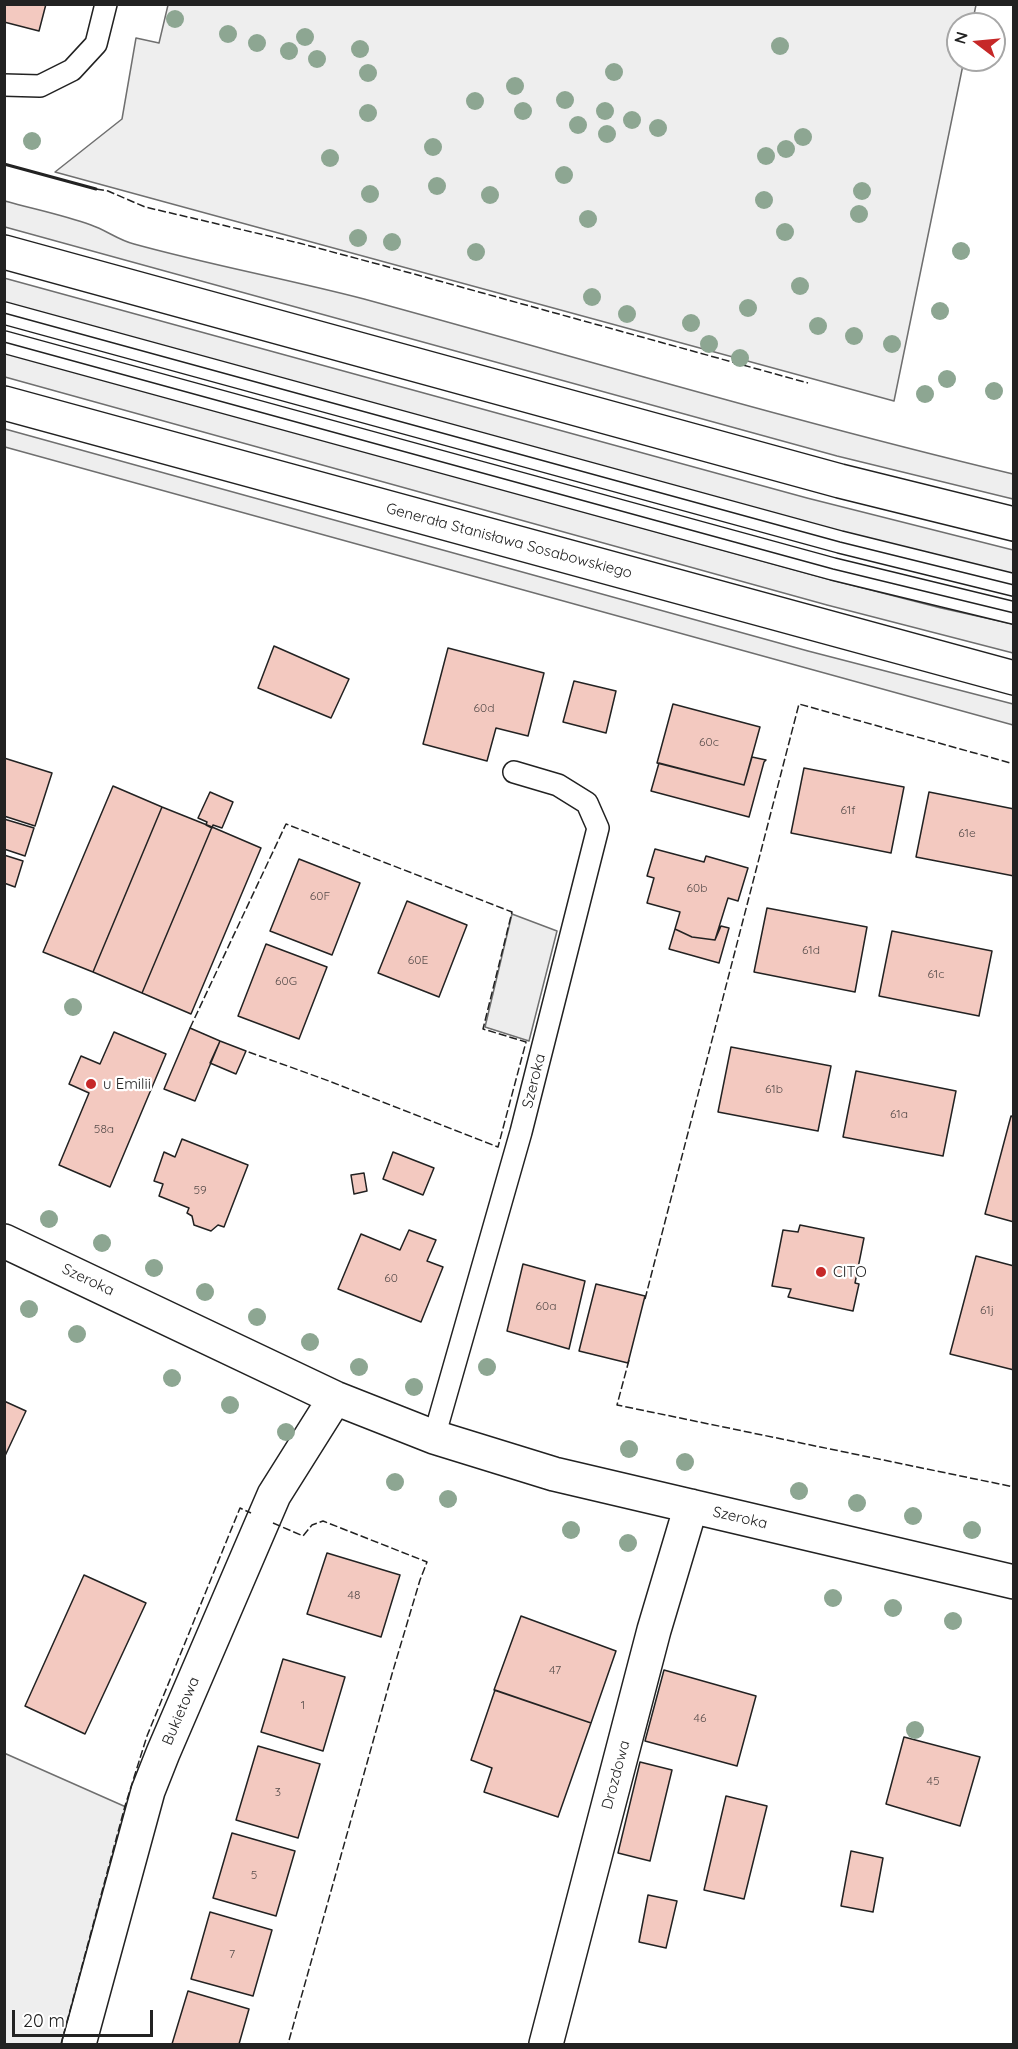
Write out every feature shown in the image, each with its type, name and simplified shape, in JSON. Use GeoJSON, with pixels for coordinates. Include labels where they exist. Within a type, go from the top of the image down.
{"type":"FeatureCollection","features":[{"type":"Feature","properties":{"kind":"street"},"geometry":{"type":"LineString","coordinates":[[4,252],[840,481],[1014,524]]}},
{"type":"Feature","properties":{"kind":"street","name":"Generała Stanisława Sosabowskiego"},"geometry":{"type":"LineString","coordinates":[[4,403],[1014,678]]}},
{"type":"Feature","properties":{"kind":"street","name":"Szeroka"},"geometry":{"type":"LineString","coordinates":[[4,1241],[335,1398],[434,1437],[554,1474],[1014,1582]]}},
{"type":"Feature","properties":{"kind":"street","name":"Bukietowa"},"geometry":{"type":"LineString","coordinates":[[79,2044],[148,1791],[162,1754],[274,1496],[335,1398]]}},
{"type":"Feature","properties":{"kind":"street","name":"Drozdowa"},"geometry":{"type":"LineString","coordinates":[[546,2044],[654,1630],[691,1506]]}},
{"type":"Feature","properties":{"kind":"lane"},"geometry":{"type":"LineString","coordinates":[[4,85],[40,86],[72,70],[96,44],[106,4]]}},
{"type":"Feature","properties":{"kind":"lane"},"geometry":{"type":"LineString","coordinates":[[4,313],[840,542],[1014,585]]}},
{"type":"Feature","properties":{"kind":"lane"},"geometry":{"type":"LineString","coordinates":[[4,342],[833,569],[1014,614]]}},
{"type":"Feature","properties":{"kind":"lane","name":"Szeroka"},"geometry":{"type":"LineString","coordinates":[[434,1437],[521,1132],[598,828],[587,803],[558,785],[514,772]]}},
{"type":"Feature","properties":{"kind":"shaded area"},"geometry":{"type":"Polygon","coordinates":[[[168,5],[976,5],[975,12],[946,12],[946,72],[962,72],[894,401],[55,172],[122,119],[136,38],[159,43],[168,5]]]}},
{"type":"Feature","properties":{"kind":"shaded area"},"geometry":{"type":"Polygon","coordinates":[[[5,201],[80,221],[134,244],[364,299],[769,411],[1013,474],[1013,499],[837,456],[5,227],[5,201]]]}},
{"type":"Feature","properties":{"kind":"shaded area"},"geometry":{"type":"Polygon","coordinates":[[[4,278],[807,498],[1013,550],[1013,576],[922,555],[5,305],[4,278]]]}},
{"type":"Feature","properties":{"kind":"shaded area"},"geometry":{"type":"Polygon","coordinates":[[[4,352],[828,579],[1013,624],[1013,653],[827,605],[5,377],[4,352]]]}},
{"type":"Feature","properties":{"kind":"shaded area"},"geometry":{"type":"Polygon","coordinates":[[[5,429],[808,651],[1013,704],[1013,725],[5,447],[5,429]]]}},
{"type":"Feature","properties":{"kind":"shaded area"},"geometry":{"type":"Polygon","coordinates":[[[512,914],[557,931],[529,1041],[485,1027],[512,914]]]}},
{"type":"Feature","properties":{"kind":"shaded area"},"geometry":{"type":"Polygon","coordinates":[[[4,1753],[126,1807],[62,2044],[5,2044],[4,1753]]]}},
{"type":"Feature","properties":{"kind":"building"},"geometry":{"type":"Polygon","coordinates":[[[4,4],[46,4],[39,31],[4,22],[4,4]]]}},
{"type":"Feature","properties":{"kind":"building"},"geometry":{"type":"Polygon","coordinates":[[[274,646],[349,679],[331,718],[258,688],[274,646]]]}},
{"type":"Feature","properties":{"kind":"building"},"geometry":{"type":"Polygon","coordinates":[[[448,648],[544,673],[528,736],[496,728],[487,761],[423,744],[448,648]]]}},
{"type":"Feature","properties":{"kind":"building"},"geometry":{"type":"Polygon","coordinates":[[[574,681],[616,691],[606,733],[563,722],[574,681]]]}},
{"type":"Feature","properties":{"kind":"building"},"geometry":{"type":"Polygon","coordinates":[[[673,704],[760,727],[744,785],[657,763],[673,704]]]}},
{"type":"Feature","properties":{"kind":"building"},"geometry":{"type":"Polygon","coordinates":[[[752,757],[766,760],[749,817],[651,791],[659,763],[744,785],[752,757]]]}},
{"type":"Feature","properties":{"kind":"building"},"geometry":{"type":"Polygon","coordinates":[[[4,758],[52,773],[35,826],[4,816],[4,758]]]}},
{"type":"Feature","properties":{"kind":"building"},"geometry":{"type":"Polygon","coordinates":[[[804,768],[904,787],[891,853],[791,833],[804,768]]]}},
{"type":"Feature","properties":{"kind":"building"},"geometry":{"type":"Polygon","coordinates":[[[113,786],[162,807],[93,972],[43,952],[113,786]]]}},
{"type":"Feature","properties":{"kind":"building"},"geometry":{"type":"Polygon","coordinates":[[[210,792],[233,802],[222,828],[213,825],[212,828],[206,825],[207,822],[198,818],[210,792]]]}},
{"type":"Feature","properties":{"kind":"building"},"geometry":{"type":"Polygon","coordinates":[[[929,792],[1014,809],[1014,876],[916,857],[929,792]]]}},
{"type":"Feature","properties":{"kind":"building"},"geometry":{"type":"Polygon","coordinates":[[[162,807],[212,827],[142,993],[93,972],[162,807]]]}},
{"type":"Feature","properties":{"kind":"building"},"geometry":{"type":"Polygon","coordinates":[[[4,819],[34,828],[25,856],[4,849],[4,819]]]}},
{"type":"Feature","properties":{"kind":"building"},"geometry":{"type":"Polygon","coordinates":[[[212,827],[261,848],[191,1014],[142,993],[212,827]]]}},
{"type":"Feature","properties":{"kind":"building"},"geometry":{"type":"Polygon","coordinates":[[[655,849],[704,862],[706,856],[748,868],[738,901],[728,898],[715,940],[692,937],[675,929],[680,912],[647,903],[654,878],[647,876],[655,849]]]}},
{"type":"Feature","properties":{"kind":"building"},"geometry":{"type":"Polygon","coordinates":[[[4,855],[23,861],[15,887],[4,883],[4,855]]]}},
{"type":"Feature","properties":{"kind":"building"},"geometry":{"type":"Polygon","coordinates":[[[299,859],[360,883],[332,955],[270,931],[299,859]]]}},
{"type":"Feature","properties":{"kind":"building"},"geometry":{"type":"Polygon","coordinates":[[[407,901],[467,925],[439,997],[378,973],[407,901]]]}},
{"type":"Feature","properties":{"kind":"building"},"geometry":{"type":"Polygon","coordinates":[[[767,908],[867,927],[855,992],[754,972],[767,908]]]}},
{"type":"Feature","properties":{"kind":"building"},"geometry":{"type":"Polygon","coordinates":[[[721,926],[729,928],[719,963],[669,949],[675,929],[692,937],[715,940],[721,926]]]}},
{"type":"Feature","properties":{"kind":"building"},"geometry":{"type":"Polygon","coordinates":[[[892,931],[992,951],[979,1016],[879,996],[892,931]]]}},
{"type":"Feature","properties":{"kind":"building"},"geometry":{"type":"Polygon","coordinates":[[[266,944],[327,967],[299,1039],[238,1016],[266,944]]]}},
{"type":"Feature","properties":{"kind":"building"},"geometry":{"type":"Polygon","coordinates":[[[190,1028],[220,1041],[195,1101],[164,1089],[190,1028]]]}},
{"type":"Feature","properties":{"kind":"building"},"geometry":{"type":"Polygon","coordinates":[[[114,1032],[166,1054],[110,1187],[59,1165],[89,1093],[69,1084],[81,1056],[100,1064],[114,1032]]]}},
{"type":"Feature","properties":{"kind":"building"},"geometry":{"type":"Polygon","coordinates":[[[220,1041],[246,1051],[236,1074],[210,1063],[220,1041]]]}},
{"type":"Feature","properties":{"kind":"building"},"geometry":{"type":"Polygon","coordinates":[[[731,1047],[831,1066],[818,1131],[718,1112],[731,1047]]]}},
{"type":"Feature","properties":{"kind":"building"},"geometry":{"type":"Polygon","coordinates":[[[856,1071],[956,1091],[943,1156],[843,1137],[856,1071]]]}},
{"type":"Feature","properties":{"kind":"building"},"geometry":{"type":"Polygon","coordinates":[[[1011,1116],[1014,1117],[1014,1222],[985,1214],[1011,1116]]]}},
{"type":"Feature","properties":{"kind":"building"},"geometry":{"type":"Polygon","coordinates":[[[182,1139],[248,1165],[224,1227],[218,1225],[211,1231],[194,1225],[192,1216],[187,1213],[189,1208],[159,1196],[163,1184],[154,1181],[164,1152],[175,1157],[182,1139]]]}},
{"type":"Feature","properties":{"kind":"building"},"geometry":{"type":"Polygon","coordinates":[[[393,1152],[434,1168],[423,1195],[383,1179],[393,1152]]]}},
{"type":"Feature","properties":{"kind":"building"},"geometry":{"type":"Polygon","coordinates":[[[364,1173],[367,1191],[354,1194],[351,1175],[364,1173]]]}},
{"type":"Feature","properties":{"kind":"building"},"geometry":{"type":"Polygon","coordinates":[[[800,1225],[864,1238],[855,1283],[859,1284],[853,1311],[788,1297],[791,1289],[772,1286],[783,1230],[798,1232],[800,1225]]]}},
{"type":"Feature","properties":{"kind":"building"},"geometry":{"type":"Polygon","coordinates":[[[409,1230],[436,1240],[427,1261],[443,1267],[421,1322],[338,1289],[361,1234],[400,1250],[409,1230]]]}},
{"type":"Feature","properties":{"kind":"building"},"geometry":{"type":"Polygon","coordinates":[[[976,1256],[1014,1266],[1014,1370],[950,1354],[976,1256]]]}},
{"type":"Feature","properties":{"kind":"building"},"geometry":{"type":"Polygon","coordinates":[[[523,1264],[585,1281],[569,1349],[507,1331],[523,1264]]]}},
{"type":"Feature","properties":{"kind":"building"},"geometry":{"type":"Polygon","coordinates":[[[596,1284],[645,1296],[628,1363],[579,1351],[596,1284]]]}},
{"type":"Feature","properties":{"kind":"building"},"geometry":{"type":"Polygon","coordinates":[[[4,1401],[26,1411],[4,1458],[4,1401]]]}},
{"type":"Feature","properties":{"kind":"building"},"geometry":{"type":"Polygon","coordinates":[[[327,1553],[400,1575],[381,1637],[307,1614],[327,1553]]]}},
{"type":"Feature","properties":{"kind":"building"},"geometry":{"type":"Polygon","coordinates":[[[84,1575],[146,1603],[85,1734],[25,1706],[84,1575]]]}},
{"type":"Feature","properties":{"kind":"building"},"geometry":{"type":"Polygon","coordinates":[[[521,1616],[616,1651],[591,1723],[494,1690],[521,1616]]]}},
{"type":"Feature","properties":{"kind":"building"},"geometry":{"type":"Polygon","coordinates":[[[283,1659],[345,1677],[323,1751],[261,1732],[283,1659]]]}},
{"type":"Feature","properties":{"kind":"building"},"geometry":{"type":"Polygon","coordinates":[[[664,1670],[756,1696],[737,1766],[645,1741],[664,1670]]]}},
{"type":"Feature","properties":{"kind":"building"},"geometry":{"type":"Polygon","coordinates":[[[495,1690],[591,1723],[558,1817],[484,1792],[492,1768],[471,1760],[495,1690]]]}},
{"type":"Feature","properties":{"kind":"building"},"geometry":{"type":"Polygon","coordinates":[[[904,1737],[980,1757],[960,1826],[886,1804],[904,1737]]]}},
{"type":"Feature","properties":{"kind":"building"},"geometry":{"type":"Polygon","coordinates":[[[258,1746],[320,1764],[298,1838],[236,1820],[258,1746]]]}},
{"type":"Feature","properties":{"kind":"building"},"geometry":{"type":"Polygon","coordinates":[[[640,1762],[672,1770],[650,1861],[618,1853],[640,1762]]]}},
{"type":"Feature","properties":{"kind":"building"},"geometry":{"type":"Polygon","coordinates":[[[726,1796],[767,1806],[744,1899],[704,1890],[726,1796]]]}},
{"type":"Feature","properties":{"kind":"building"},"geometry":{"type":"Polygon","coordinates":[[[232,1833],[295,1851],[276,1916],[213,1898],[232,1833]]]}},
{"type":"Feature","properties":{"kind":"building"},"geometry":{"type":"Polygon","coordinates":[[[851,1851],[883,1858],[873,1912],[841,1906],[851,1851]]]}},
{"type":"Feature","properties":{"kind":"building"},"geometry":{"type":"Polygon","coordinates":[[[648,1895],[677,1901],[666,1948],[639,1942],[648,1895]]]}},
{"type":"Feature","properties":{"kind":"building"},"geometry":{"type":"Polygon","coordinates":[[[210,1912],[272,1930],[253,1996],[191,1979],[210,1912]]]}},
{"type":"Feature","properties":{"kind":"building"},"geometry":{"type":"Polygon","coordinates":[[[188,1991],[249,2009],[239,2044],[172,2044],[188,1991]]]}},
{"type":"Feature","properties":{"kind":"tram line"},"geometry":{"type":"LineString","coordinates":[[4,313],[840,542],[1014,585]]}},
{"type":"Feature","properties":{"kind":"tram line"},"geometry":{"type":"LineString","coordinates":[[4,342],[833,569],[1014,613]]}},
{"type":"Feature","properties":{"kind":"fence"},"geometry":{"type":"LineString","coordinates":[[96,189],[108,191],[145,207],[299,243],[808,383]]}},
{"type":"Feature","properties":{"kind":"fence"},"geometry":{"type":"LineString","coordinates":[[645,1299],[799,704],[1014,764]]}},
{"type":"Feature","properties":{"kind":"fence"},"geometry":{"type":"LineString","coordinates":[[190,1028],[286,824],[512,912],[483,1029],[526,1042],[498,1147],[246,1051]]}},
{"type":"Feature","properties":{"kind":"fence"},"geometry":{"type":"LineString","coordinates":[[629,1360],[617,1405],[1014,1487]]}},
{"type":"Feature","properties":{"kind":"fence"},"geometry":{"type":"LineString","coordinates":[[61,2044],[125,1806],[147,1736],[240,1508],[251,1513]]}},
{"type":"Feature","properties":{"kind":"fence"},"geometry":{"type":"LineString","coordinates":[[273,1523],[303,1536],[312,1525],[323,1521],[427,1562],[392,1674],[288,2044]]}},
{"type":"Feature","properties":{"kind":"wall"},"geometry":{"type":"LineString","coordinates":[[4,164],[96,189]]}},
{"type":"Feature","properties":{"kind":"place","name":"u Emilii"},"geometry":{"type":"Point","coordinates":[91,1084]}},
{"type":"Feature","properties":{"kind":"place","name":"CITO"},"geometry":{"type":"Point","coordinates":[821,1272]}}]}
